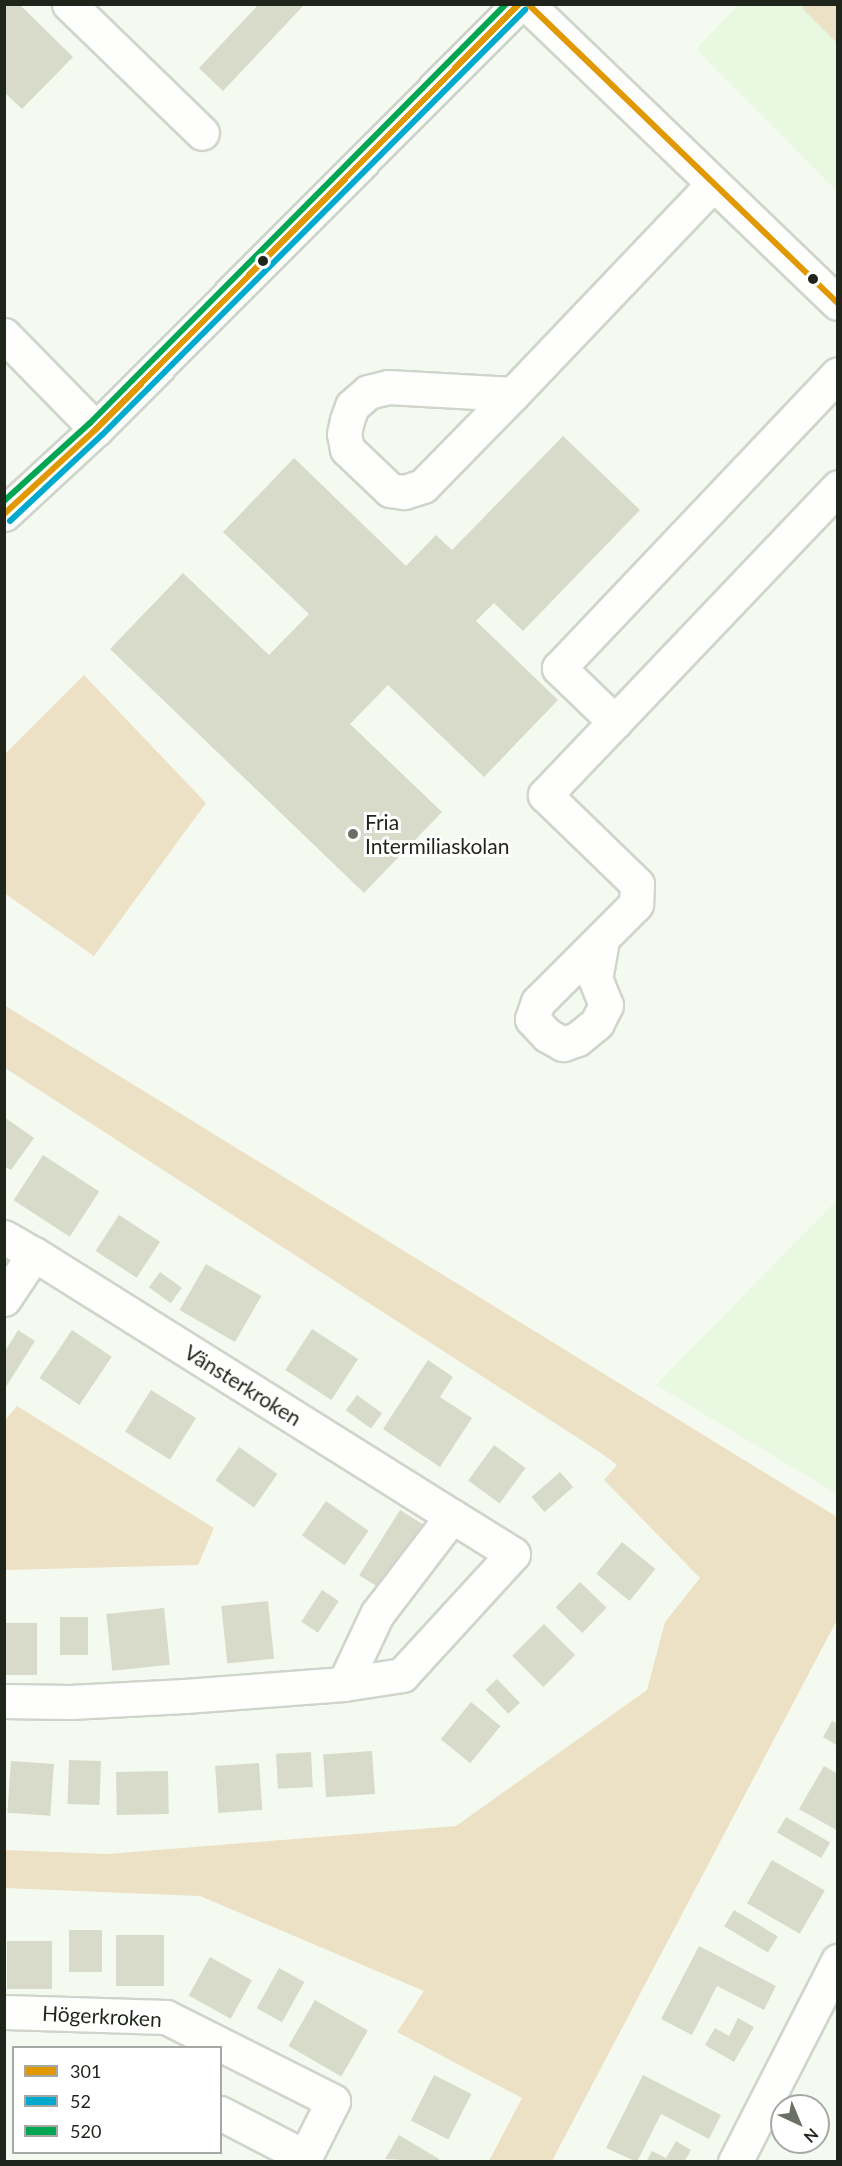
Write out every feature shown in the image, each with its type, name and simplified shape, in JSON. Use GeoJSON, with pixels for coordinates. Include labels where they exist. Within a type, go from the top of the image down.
{"type":"FeatureCollection","features":[{"type":"Feature","properties":{"kind":"street"},"geometry":{"type":"LineString","coordinates":[[69,4],[202,133]]}},
{"type":"Feature","properties":{"kind":"street"},"geometry":{"type":"LineString","coordinates":[[4,514],[96,429],[519,4]]}},
{"type":"Feature","properties":{"kind":"street"},"geometry":{"type":"LineString","coordinates":[[527,4],[837,303]]}},
{"type":"Feature","properties":{"kind":"street"},"geometry":{"type":"LineString","coordinates":[[513,394],[388,387],[368,392],[352,406],[347,420],[347,449],[390,490],[404,492],[423,486],[513,394],[713,184]]}},
{"type":"Feature","properties":{"kind":"street"},"geometry":{"type":"LineString","coordinates":[[4,335],[96,429]]}},
{"type":"Feature","properties":{"kind":"street"},"geometry":{"type":"LineString","coordinates":[[615,722],[559,668],[837,374]]}},
{"type":"Feature","properties":{"kind":"street"},"geometry":{"type":"LineString","coordinates":[[602,940],[636,904],[637,884],[545,795],[837,487]]}},
{"type":"Feature","properties":{"kind":"street","name":"Vänsterkroken"},"geometry":{"type":"LineString","coordinates":[[4,1237],[513,1554],[402,1675],[344,1684],[70,1702],[4,1701]]}},
{"type":"Feature","properties":{"kind":"street"},"geometry":{"type":"LineString","coordinates":[[4,1299],[34,1254]]}},
{"type":"Feature","properties":{"kind":"street"},"geometry":{"type":"LineString","coordinates":[[344,1684],[377,1614],[452,1516]]}},
{"type":"Feature","properties":{"kind":"street"},"geometry":{"type":"LineString","coordinates":[[735,2162],[837,1960]]}},
{"type":"Feature","properties":{"kind":"street","name":"Högerkroken"},"geometry":{"type":"LineString","coordinates":[[4,2012],[166,2017],[195,2040]]}},
{"type":"Feature","properties":{"kind":"street","name":"Högerkroken"},"geometry":{"type":"LineString","coordinates":[[222,2052],[333,2102],[304,2159],[222,2114]]}},
{"type":"Feature","properties":{"kind":"shaded area"},"geometry":{"type":"Polygon","coordinates":[[[806,4],[837,5],[837,43],[802,8],[806,4]]]}},
{"type":"Feature","properties":{"kind":"shaded area"},"geometry":{"type":"Polygon","coordinates":[[[739,5],[837,5],[837,191],[696,49],[739,5]]]}},
{"type":"Feature","properties":{"kind":"shaded area"},"geometry":{"type":"Polygon","coordinates":[[[84,675],[206,803],[94,956],[4,893],[5,754],[84,675]]]}},
{"type":"Feature","properties":{"kind":"shaded area"},"geometry":{"type":"Polygon","coordinates":[[[4,1005],[837,1517],[837,1620],[552,2161],[489,2161],[522,2098],[397,2032],[424,1991],[200,1896],[5,1888],[5,1850],[108,1854],[456,1826],[647,1690],[665,1622],[700,1578],[604,1480],[617,1465],[598,1451],[5,1068],[4,1005]]]}},
{"type":"Feature","properties":{"kind":"shaded area"},"geometry":{"type":"Polygon","coordinates":[[[837,1200],[837,1494],[656,1385],[837,1200]]]}},
{"type":"Feature","properties":{"kind":"shaded area"},"geometry":{"type":"Polygon","coordinates":[[[17,1406],[214,1528],[198,1565],[5,1570],[5,1420],[17,1406]]]}},
{"type":"Feature","properties":{"kind":"building"},"geometry":{"type":"Polygon","coordinates":[[[4,4],[19,4],[73,57],[22,109],[4,92],[4,4]]]}},
{"type":"Feature","properties":{"kind":"building"},"geometry":{"type":"Polygon","coordinates":[[[259,4],[305,4],[223,91],[199,68],[259,4]]]}},
{"type":"Feature","properties":{"kind":"building"},"geometry":{"type":"Polygon","coordinates":[[[563,436],[640,510],[523,631],[494,603],[476,621],[558,700],[484,777],[388,685],[350,724],[442,812],[364,893],[110,649],[183,573],[269,655],[309,614],[223,532],[294,458],[406,566],[436,535],[452,550],[563,436]]]}},
{"type":"Feature","properties":{"kind":"building"},"geometry":{"type":"Polygon","coordinates":[[[4,1117],[34,1138],[11,1170],[4,1166],[4,1117]]]}},
{"type":"Feature","properties":{"kind":"building"},"geometry":{"type":"Polygon","coordinates":[[[43,1155],[99,1191],[70,1237],[14,1200],[43,1155]]]}},
{"type":"Feature","properties":{"kind":"building"},"geometry":{"type":"Polygon","coordinates":[[[119,1215],[160,1242],[137,1278],[96,1251],[119,1215]]]}},
{"type":"Feature","properties":{"kind":"building"},"geometry":{"type":"Polygon","coordinates":[[[206,1264],[261,1296],[235,1342],[179,1310],[206,1264]]]}},
{"type":"Feature","properties":{"kind":"building"},"geometry":{"type":"Polygon","coordinates":[[[160,1272],[182,1288],[171,1303],[149,1287],[160,1272]]]}},
{"type":"Feature","properties":{"kind":"building"},"geometry":{"type":"Polygon","coordinates":[[[312,1329],[358,1359],[331,1400],[285,1370],[312,1329]]]}},
{"type":"Feature","properties":{"kind":"building"},"geometry":{"type":"Polygon","coordinates":[[[18,1330],[35,1341],[4,1390],[4,1353],[18,1330]]]}},
{"type":"Feature","properties":{"kind":"building"},"geometry":{"type":"Polygon","coordinates":[[[72,1330],[112,1357],[79,1405],[40,1378],[72,1330]]]}},
{"type":"Feature","properties":{"kind":"building"},"geometry":{"type":"Polygon","coordinates":[[[428,1360],[453,1377],[440,1397],[472,1418],[440,1467],[383,1429],[428,1360]]]}},
{"type":"Feature","properties":{"kind":"building"},"geometry":{"type":"Polygon","coordinates":[[[151,1390],[196,1418],[170,1460],[125,1432],[151,1390]]]}},
{"type":"Feature","properties":{"kind":"building"},"geometry":{"type":"Polygon","coordinates":[[[357,1395],[382,1413],[371,1429],[346,1410],[357,1395]]]}},
{"type":"Feature","properties":{"kind":"building"},"geometry":{"type":"Polygon","coordinates":[[[494,1445],[526,1468],[500,1504],[468,1481],[494,1445]]]}},
{"type":"Feature","properties":{"kind":"building"},"geometry":{"type":"Polygon","coordinates":[[[239,1447],[278,1474],[254,1508],[215,1481],[239,1447]]]}},
{"type":"Feature","properties":{"kind":"building"},"geometry":{"type":"Polygon","coordinates":[[[560,1472],[573,1487],[544,1512],[531,1497],[560,1472]]]}},
{"type":"Feature","properties":{"kind":"building"},"geometry":{"type":"Polygon","coordinates":[[[326,1501],[369,1531],[345,1565],[302,1535],[326,1501]]]}},
{"type":"Feature","properties":{"kind":"building"},"geometry":{"type":"Polygon","coordinates":[[[400,1510],[429,1528],[388,1593],[359,1575],[400,1510]]]}},
{"type":"Feature","properties":{"kind":"building"},"geometry":{"type":"Polygon","coordinates":[[[622,1542],[655,1569],[630,1601],[596,1574],[622,1542]]]}},
{"type":"Feature","properties":{"kind":"building"},"geometry":{"type":"Polygon","coordinates":[[[580,1582],[607,1608],[582,1633],[556,1607],[580,1582]]]}},
{"type":"Feature","properties":{"kind":"building"},"geometry":{"type":"Polygon","coordinates":[[[322,1590],[339,1601],[318,1633],[301,1622],[322,1590]]]}},
{"type":"Feature","properties":{"kind":"building"},"geometry":{"type":"Polygon","coordinates":[[[268,1601],[274,1659],[227,1664],[221,1606],[268,1601]]]}},
{"type":"Feature","properties":{"kind":"building"},"geometry":{"type":"Polygon","coordinates":[[[164,1608],[170,1665],[112,1671],[106,1614],[164,1608]]]}},
{"type":"Feature","properties":{"kind":"building"},"geometry":{"type":"Polygon","coordinates":[[[60,1617],[88,1617],[88,1655],[60,1655],[60,1617]]]}},
{"type":"Feature","properties":{"kind":"building"},"geometry":{"type":"Polygon","coordinates":[[[4,1623],[37,1623],[37,1675],[4,1675],[4,1623]]]}},
{"type":"Feature","properties":{"kind":"building"},"geometry":{"type":"Polygon","coordinates":[[[544,1624],[575,1655],[543,1687],[512,1656],[544,1624]]]}},
{"type":"Feature","properties":{"kind":"building"},"geometry":{"type":"Polygon","coordinates":[[[497,1679],[520,1703],[508,1714],[485,1690],[497,1679]]]}},
{"type":"Feature","properties":{"kind":"building"},"geometry":{"type":"Polygon","coordinates":[[[471,1702],[501,1726],[470,1763],[441,1739],[471,1702]]]}},
{"type":"Feature","properties":{"kind":"building"},"geometry":{"type":"Polygon","coordinates":[[[832,1721],[838,1724],[838,1746],[823,1737],[832,1721]]]}},
{"type":"Feature","properties":{"kind":"building"},"geometry":{"type":"Polygon","coordinates":[[[372,1751],[375,1794],[326,1797],[323,1754],[372,1751]]]}},
{"type":"Feature","properties":{"kind":"building"},"geometry":{"type":"Polygon","coordinates":[[[311,1752],[313,1787],[278,1789],[276,1754],[311,1752]]]}},
{"type":"Feature","properties":{"kind":"building"},"geometry":{"type":"Polygon","coordinates":[[[69,1760],[101,1761],[99,1805],[67,1804],[69,1760]]]}},
{"type":"Feature","properties":{"kind":"building"},"geometry":{"type":"Polygon","coordinates":[[[11,1761],[54,1764],[50,1816],[7,1813],[11,1761]]]}},
{"type":"Feature","properties":{"kind":"building"},"geometry":{"type":"Polygon","coordinates":[[[259,1763],[262,1810],[218,1813],[215,1766],[259,1763]]]}},
{"type":"Feature","properties":{"kind":"building"},"geometry":{"type":"Polygon","coordinates":[[[824,1766],[838,1774],[838,1831],[799,1809],[824,1766]]]}},
{"type":"Feature","properties":{"kind":"building"},"geometry":{"type":"Polygon","coordinates":[[[168,1771],[169,1814],[117,1815],[116,1772],[168,1771]]]}},
{"type":"Feature","properties":{"kind":"building"},"geometry":{"type":"Polygon","coordinates":[[[786,1817],[830,1842],[821,1858],[777,1833],[786,1817]]]}},
{"type":"Feature","properties":{"kind":"building"},"geometry":{"type":"Polygon","coordinates":[[[772,1860],[825,1890],[800,1934],[747,1903],[772,1860]]]}},
{"type":"Feature","properties":{"kind":"building"},"geometry":{"type":"Polygon","coordinates":[[[734,1910],[778,1936],[768,1953],[724,1926],[734,1910]]]}},
{"type":"Feature","properties":{"kind":"building"},"geometry":{"type":"Polygon","coordinates":[[[69,1930],[102,1930],[102,1972],[69,1972],[69,1930]]]}},
{"type":"Feature","properties":{"kind":"building"},"geometry":{"type":"Polygon","coordinates":[[[116,1935],[164,1935],[164,1986],[116,1986],[116,1935]]]}},
{"type":"Feature","properties":{"kind":"building"},"geometry":{"type":"Polygon","coordinates":[[[7,1941],[52,1941],[52,1989],[7,1989],[7,1941]]]}},
{"type":"Feature","properties":{"kind":"building"},"geometry":{"type":"Polygon","coordinates":[[[699,1946],[776,1986],[764,2010],[717,1986],[692,2035],[661,2019],[699,1946]]]}},
{"type":"Feature","properties":{"kind":"building"},"geometry":{"type":"Polygon","coordinates":[[[210,1957],[252,1980],[231,2019],[189,1995],[210,1957]]]}},
{"type":"Feature","properties":{"kind":"building"},"geometry":{"type":"Polygon","coordinates":[[[279,1968],[304,1982],[282,2022],[257,2008],[279,1968]]]}},
{"type":"Feature","properties":{"kind":"building"},"geometry":{"type":"Polygon","coordinates":[[[315,2000],[368,2030],[341,2076],[289,2046],[315,2000]]]}},
{"type":"Feature","properties":{"kind":"building"},"geometry":{"type":"Polygon","coordinates":[[[738,2018],[754,2027],[734,2062],[705,2045],[715,2028],[729,2036],[738,2018]]]}},
{"type":"Feature","properties":{"kind":"building"},"geometry":{"type":"Polygon","coordinates":[[[434,2075],[471,2094],[448,2140],[411,2120],[434,2075]]]}},
{"type":"Feature","properties":{"kind":"building"},"geometry":{"type":"Polygon","coordinates":[[[643,2075],[721,2115],[709,2139],[661,2114],[637,2162],[606,2148],[643,2075]]]}},
{"type":"Feature","properties":{"kind":"building"},"geometry":{"type":"Polygon","coordinates":[[[399,2135],[439,2159],[438,2162],[385,2159],[399,2135]]]}},
{"type":"Feature","properties":{"kind":"building"},"geometry":{"type":"Polygon","coordinates":[[[676,2141],[691,2150],[684,2162],[646,2162],[652,2151],[666,2158],[676,2141]]]}},
{"type":"Feature","properties":{"kind":"transit line","name":"520"},"geometry":{"type":"LineString","coordinates":[[4,501],[90,423],[506,4]]}},
{"type":"Feature","properties":{"kind":"transit line","name":"301"},"geometry":{"type":"LineString","coordinates":[[4,514],[96,429],[519,4]]}},
{"type":"Feature","properties":{"kind":"transit line","name":"301"},"geometry":{"type":"LineString","coordinates":[[528,4],[838,303]]}},
{"type":"Feature","properties":{"kind":"transit line","name":"52"},"geometry":{"type":"LineString","coordinates":[[10,521],[102,435],[525,10]]}},
{"type":"Feature","properties":{"kind":"place","name":"Fria Intermiliaskolan"},"geometry":{"type":"Point","coordinates":[353,834]}}]}
